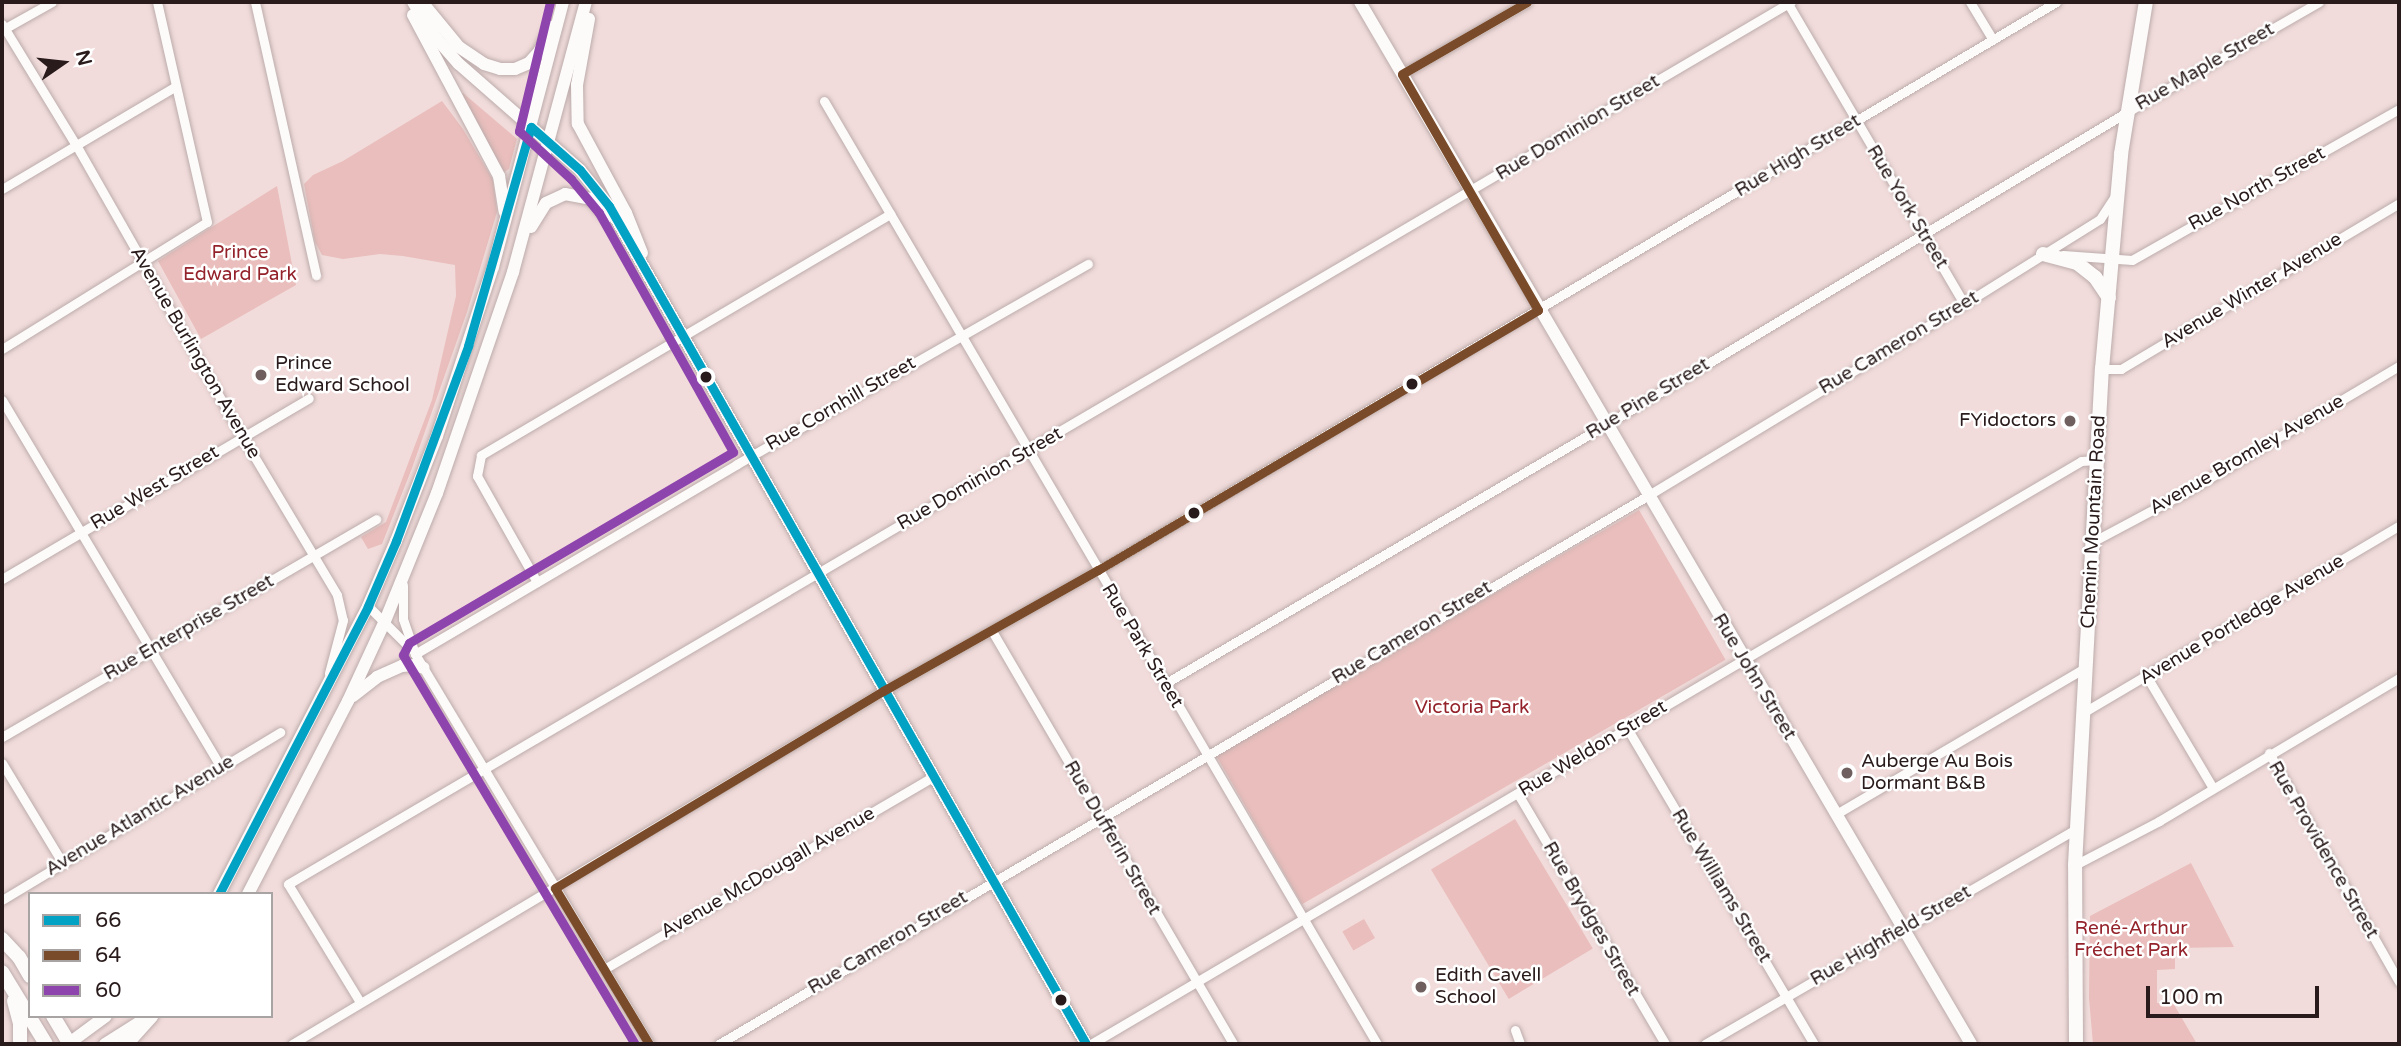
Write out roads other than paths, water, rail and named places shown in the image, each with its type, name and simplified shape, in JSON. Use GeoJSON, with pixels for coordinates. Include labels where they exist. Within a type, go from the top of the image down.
{"type":"FeatureCollection","features":[{"type":"Feature","properties":{"kind":"main road"},"geometry":{"type":"LineString","coordinates":[[407,2],[444,79],[499,176],[506,221]]}},
{"type":"Feature","properties":{"kind":"main road"},"geometry":{"type":"LineString","coordinates":[[413,2],[448,53],[595,186],[650,276],[816,574],[1088,1044]]}},
{"type":"Feature","properties":{"kind":"main road"},"geometry":{"type":"LineString","coordinates":[[422,2],[459,47],[484,64],[508,70],[523,67],[535,58],[563,2]]}},
{"type":"Feature","properties":{"kind":"main road"},"geometry":{"type":"LineString","coordinates":[[220,892],[368,606],[436,436],[506,221],[563,2]]}},
{"type":"Feature","properties":{"kind":"main road"},"geometry":{"type":"LineString","coordinates":[[249,892],[348,701],[385,621],[464,422],[513,272],[586,2]]}},
{"type":"Feature","properties":{"kind":"main road"},"geometry":{"type":"LineString","coordinates":[[593,2],[577,85],[578,124],[626,213],[650,276]]}},
{"type":"Feature","properties":{"kind":"main road","name":"Rue John Street"},"geometry":{"type":"LineString","coordinates":[[1360,2],[1647,496],[1971,1044]]}},
{"type":"Feature","properties":{"kind":"main road","name":"Chemin Mountain Road"},"geometry":{"type":"LineString","coordinates":[[2076,1044],[2077,828],[2102,369],[2127,111],[2146,2]]}},
{"type":"Feature","properties":{"kind":"main road"},"geometry":{"type":"LineString","coordinates":[[513,272],[541,208],[555,197],[570,194],[582,195],[597,204],[628,251],[650,276]]}},
{"type":"Feature","properties":{"kind":"main road"},"geometry":{"type":"LineString","coordinates":[[2043,254],[2077,263],[2095,276],[2109,298]]}},
{"type":"Feature","properties":{"kind":"main road"},"geometry":{"type":"LineString","coordinates":[[348,701],[377,677],[407,665],[424,668]]}},
{"type":"Feature","properties":{"kind":"main road"},"geometry":{"type":"LineString","coordinates":[[2,939],[19,957],[28,973]]}},
{"type":"Feature","properties":{"kind":"main road"},"geometry":{"type":"LineString","coordinates":[[2,972],[28,1015]]}},
{"type":"Feature","properties":{"kind":"main road"},"geometry":{"type":"LineString","coordinates":[[10,986],[20,1023],[20,1044]]}},
{"type":"Feature","properties":{"kind":"main road"},"geometry":{"type":"LineString","coordinates":[[30,1018],[46,1044]]}},
{"type":"Feature","properties":{"kind":"main road"},"geometry":{"type":"LineString","coordinates":[[54,1018],[69,1044],[103,1018]]}},
{"type":"Feature","properties":{"kind":"main road"},"geometry":{"type":"LineString","coordinates":[[105,1044],[147,1018]]}},
{"type":"Feature","properties":{"kind":"main road"},"geometry":{"type":"LineString","coordinates":[[126,1044],[148,1018]]}},
{"type":"Feature","properties":{"kind":"street"},"geometry":{"type":"LineString","coordinates":[[3,28],[52,2]]}},
{"type":"Feature","properties":{"kind":"street"},"geometry":{"type":"LineString","coordinates":[[2,349],[207,222],[157,2]]}},
{"type":"Feature","properties":{"kind":"street"},"geometry":{"type":"LineString","coordinates":[[256,2],[316,275]]}},
{"type":"Feature","properties":{"kind":"street"},"geometry":{"type":"LineString","coordinates":[[1402,74],[1527,2]]}},
{"type":"Feature","properties":{"kind":"street","name":"Rue York Street"},"geometry":{"type":"LineString","coordinates":[[1789,2],[1964,304]]}},
{"type":"Feature","properties":{"kind":"street","name":"Rue Dominion Street"},"geometry":{"type":"LineString","coordinates":[[360,1002],[288,884],[1028,452],[1789,2]]}},
{"type":"Feature","properties":{"kind":"street"},"geometry":{"type":"LineString","coordinates":[[1970,2],[1993,40]]}},
{"type":"Feature","properties":{"kind":"street","name":"Rue High Street"},"geometry":{"type":"LineString","coordinates":[[292,1044],[883,691],[1098,570],[2056,2]]}},
{"type":"Feature","properties":{"kind":"street","name":"Rue Maple Street"},"geometry":{"type":"LineString","coordinates":[[2127,111],[2319,2]]}},
{"type":"Feature","properties":{"kind":"street","name":"Avenue Burlington Avenue"},"geometry":{"type":"LineString","coordinates":[[3,28],[76,145],[242,436],[337,595],[343,620],[324,692]]}},
{"type":"Feature","properties":{"kind":"street"},"geometry":{"type":"LineString","coordinates":[[2,189],[176,86]]}},
{"type":"Feature","properties":{"kind":"street","name":"Rue Park Street"},"geometry":{"type":"LineString","coordinates":[[824,101],[1377,1044]]}},
{"type":"Feature","properties":{"kind":"street","name":"Rue North Street"},"geometry":{"type":"LineString","coordinates":[[2113,257],[2132,260],[2399,109]]}},
{"type":"Feature","properties":{"kind":"street","name":"Rue Pine Street"},"geometry":{"type":"LineString","coordinates":[[1166,683],[1607,424],[2127,111]]}},
{"type":"Feature","properties":{"kind":"street","name":"Rue Cameron Street"},"geometry":{"type":"LineString","coordinates":[[719,1044],[1647,496],[1964,304],[2100,219],[2118,193]]}},
{"type":"Feature","properties":{"kind":"street","name":"Avenue Winter Avenue"},"geometry":{"type":"LineString","coordinates":[[2102,369],[2121,369],[2399,203]]}},
{"type":"Feature","properties":{"kind":"street"},"geometry":{"type":"LineString","coordinates":[[537,582],[477,476],[481,455],[684,338],[711,317],[890,214]]}},
{"type":"Feature","properties":{"kind":"street"},"geometry":{"type":"LineString","coordinates":[[2043,254],[2113,257]]}},
{"type":"Feature","properties":{"kind":"street","name":"Rue Cornhill Street"},"geometry":{"type":"LineString","coordinates":[[415,654],[750,456],[1088,264]]}},
{"type":"Feature","properties":{"kind":"street","name":"Avenue Bromley Avenue"},"geometry":{"type":"LineString","coordinates":[[2094,541],[2186,492],[2399,366]]}},
{"type":"Feature","properties":{"kind":"street","name":"Rue West Street"},"geometry":{"type":"LineString","coordinates":[[2,579],[309,398]]}},
{"type":"Feature","properties":{"kind":"street"},"geometry":{"type":"LineString","coordinates":[[2,400],[221,767]]}},
{"type":"Feature","properties":{"kind":"street","name":"Rue Weldon Street"},"geometry":{"type":"LineString","coordinates":[[1088,1044],[1518,794],[2081,461],[2098,460]]}},
{"type":"Feature","properties":{"kind":"street","name":"Rue Enterprise Street"},"geometry":{"type":"LineString","coordinates":[[2,737],[376,519]]}},
{"type":"Feature","properties":{"kind":"street","name":"Avenue Portledge Avenue"},"geometry":{"type":"LineString","coordinates":[[2084,712],[2399,526]]}},
{"type":"Feature","properties":{"kind":"street"},"geometry":{"type":"LineString","coordinates":[[404,576],[403,614],[415,654]]}},
{"type":"Feature","properties":{"kind":"street"},"geometry":{"type":"LineString","coordinates":[[368,606],[415,654],[424,668],[649,1044]]}},
{"type":"Feature","properties":{"kind":"street","name":"Rue Dufferin Street"},"geometry":{"type":"LineString","coordinates":[[992,631],[1233,1044]]}},
{"type":"Feature","properties":{"kind":"street"},"geometry":{"type":"LineString","coordinates":[[1836,814],[2085,668]]}},
{"type":"Feature","properties":{"kind":"street"},"geometry":{"type":"LineString","coordinates":[[2147,677],[2213,788]]}},
{"type":"Feature","properties":{"kind":"street"},"geometry":{"type":"LineString","coordinates":[[2076,865],[2399,678]]}},
{"type":"Feature","properties":{"kind":"street","name":"Rue Williams Street"},"geometry":{"type":"LineString","coordinates":[[1627,728],[1814,1044]]}},
{"type":"Feature","properties":{"kind":"street","name":"Avenue Atlantic Avenue"},"geometry":{"type":"LineString","coordinates":[[2,900],[280,732]]}},
{"type":"Feature","properties":{"kind":"street","name":"Rue Providence Street"},"geometry":{"type":"LineString","coordinates":[[2269,753],[2399,982]]}},
{"type":"Feature","properties":{"kind":"street"},"geometry":{"type":"LineString","coordinates":[[2,763],[62,862]]}},
{"type":"Feature","properties":{"kind":"street","name":"Avenue McDougall Avenue"},"geometry":{"type":"LineString","coordinates":[[604,969],[932,777]]}},
{"type":"Feature","properties":{"kind":"street","name":"Rue Brydges Street"},"geometry":{"type":"LineString","coordinates":[[1518,794],[1665,1044]]}},
{"type":"Feature","properties":{"kind":"street","name":"Rue Highfield Street"},"geometry":{"type":"LineString","coordinates":[[1705,1044],[2077,828]]}},
{"type":"Feature","properties":{"kind":"street"},"geometry":{"type":"LineString","coordinates":[[1515,1030],[1520,1044]]}},
{"type":"Feature","properties":{"kind":"place","name":"Prince Edward School"},"geometry":{"type":"Point","coordinates":[261,375]}},
{"type":"Feature","properties":{"kind":"place","name":"FYidoctors"},"geometry":{"type":"Point","coordinates":[2070,421]}},
{"type":"Feature","properties":{"kind":"place","name":"Auberge Au Bois Dormant B&B"},"geometry":{"type":"Point","coordinates":[1847,773]}},
{"type":"Feature","properties":{"kind":"place","name":"Edith Cavell School"},"geometry":{"type":"Point","coordinates":[1421,987]}},
{"type":"Feature","properties":{"kind":"park label","name":"Prince Edward Park"},"geometry":{"type":"Point","coordinates":[240,264]}},
{"type":"Feature","properties":{"kind":"park label","name":"Victoria Park"},"geometry":{"type":"Point","coordinates":[1472,708]}},
{"type":"Feature","properties":{"kind":"park label","name":"René-Arthur Fréchet Park"},"geometry":{"type":"Point","coordinates":[2131,940]}}]}
